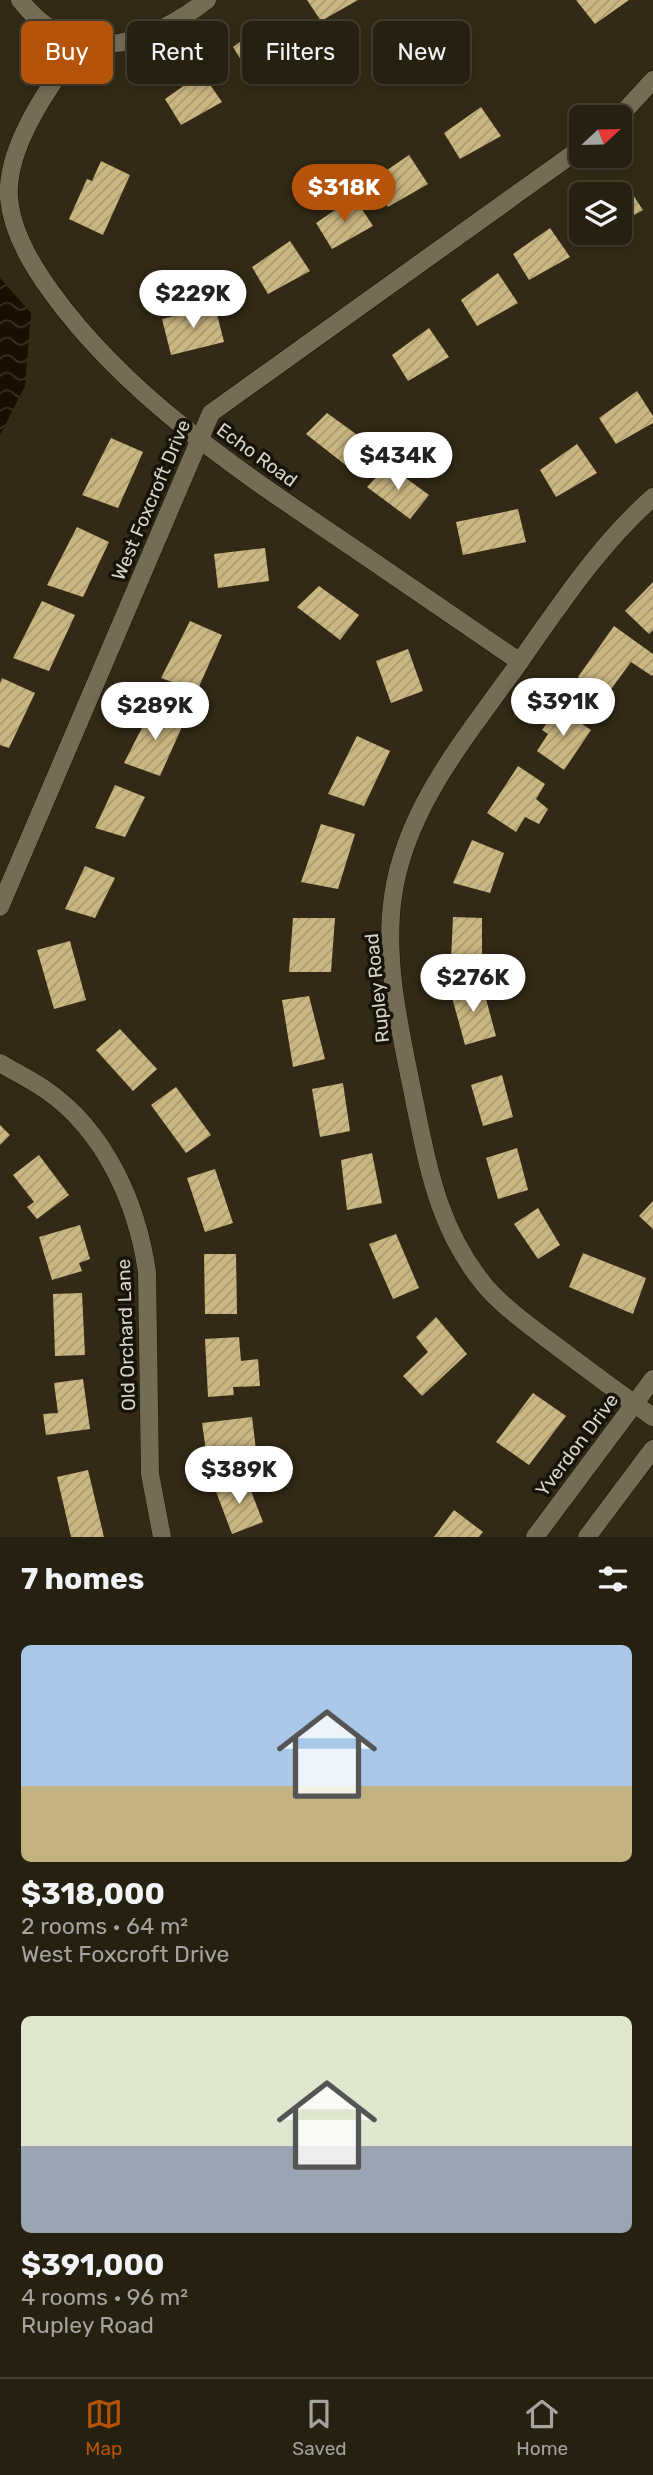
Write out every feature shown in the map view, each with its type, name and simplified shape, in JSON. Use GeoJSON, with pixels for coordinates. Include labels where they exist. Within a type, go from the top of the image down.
{"type":"FeatureCollection","features":[{"type":"Feature","properties":{"kind":"street"},"geometry":{"type":"LineString","coordinates":[[20,0],[41,21]]}},
{"type":"Feature","properties":{"kind":"street"},"geometry":{"type":"LineString","coordinates":[[113,44],[144,38],[207,0]]}},
{"type":"Feature","properties":{"kind":"street"},"geometry":{"type":"LineString","coordinates":[[630,105],[653,80]]}},
{"type":"Feature","properties":{"kind":"street","name":"Echo Road"},"geometry":{"type":"LineString","coordinates":[[54,84],[17,149],[10,175],[9,198],[15,226],[38,275],[69,317],[107,359],[200,439],[305,515],[520,662]]}},
{"type":"Feature","properties":{"kind":"street","name":"West Foxcroft Drive"},"geometry":{"type":"LineString","coordinates":[[0,907],[211,413],[569,157]]}},
{"type":"Feature","properties":{"kind":"street","name":"Rupley Road"},"geometry":{"type":"LineString","coordinates":[[653,497],[595,557],[463,741],[420,809],[405,844],[392,897],[390,946],[398,1017],[431,1181],[444,1216],[464,1255],[486,1286],[509,1310],[653,1417]]}},
{"type":"Feature","properties":{"kind":"street","name":"Old Orchard Lane"},"geometry":{"type":"LineString","coordinates":[[0,1063],[47,1091],[69,1110],[113,1165],[132,1206],[144,1246],[147,1272],[150,1474],[162,1537]]}},
{"type":"Feature","properties":{"kind":"street","name":"Yverdon Drive"},"geometry":{"type":"LineString","coordinates":[[535,1537],[653,1378]]}},
{"type":"Feature","properties":{"kind":"street"},"geometry":{"type":"LineString","coordinates":[[587,1537],[653,1449]]}},
{"type":"Feature","properties":{"kind":"water"},"geometry":{"type":"Polygon","coordinates":[[[0,278],[31,313],[25,386],[0,435],[0,278]]]}},
{"type":"Feature","properties":{"kind":"building"},"geometry":{"type":"Polygon","coordinates":[[[307,0],[358,0],[321,21],[307,0]]]}},
{"type":"Feature","properties":{"kind":"building"},"geometry":{"type":"Polygon","coordinates":[[[576,0],[629,0],[595,24],[576,0]]]}},
{"type":"Feature","properties":{"kind":"building"},"geometry":{"type":"Polygon","coordinates":[[[242,40],[242,62],[233,47],[242,40]]]}},
{"type":"Feature","properties":{"kind":"building"},"geometry":{"type":"Polygon","coordinates":[[[186,84],[210,84],[222,102],[181,125],[165,99],[186,84]]]}},
{"type":"Feature","properties":{"kind":"building"},"geometry":{"type":"Polygon","coordinates":[[[481,107],[501,136],[460,159],[444,133],[481,107]]]}},
{"type":"Feature","properties":{"kind":"building"},"geometry":{"type":"Polygon","coordinates":[[[409,155],[428,184],[388,207],[371,181],[409,155]]]}},
{"type":"Feature","properties":{"kind":"building"},"geometry":{"type":"Polygon","coordinates":[[[101,161],[130,175],[103,235],[69,219],[87,179],[92,181],[101,161]]]}},
{"type":"Feature","properties":{"kind":"building"},"geometry":{"type":"Polygon","coordinates":[[[632,194],[643,210],[632,216],[632,194]]]}},
{"type":"Feature","properties":{"kind":"building"},"geometry":{"type":"Polygon","coordinates":[[[354,197],[373,226],[332,249],[316,223],[354,197]]]}},
{"type":"Feature","properties":{"kind":"building"},"geometry":{"type":"Polygon","coordinates":[[[550,228],[570,257],[529,280],[513,254],[550,228]]]}},
{"type":"Feature","properties":{"kind":"building"},"geometry":{"type":"Polygon","coordinates":[[[290,241],[310,271],[268,294],[252,267],[290,241]]]}},
{"type":"Feature","properties":{"kind":"building"},"geometry":{"type":"Polygon","coordinates":[[[498,273],[518,303],[477,326],[461,300],[498,273]]]}},
{"type":"Feature","properties":{"kind":"building"},"geometry":{"type":"Polygon","coordinates":[[[215,306],[224,342],[171,355],[162,319],[215,306]]]}},
{"type":"Feature","properties":{"kind":"building"},"geometry":{"type":"Polygon","coordinates":[[[429,328],[449,357],[408,381],[392,355],[429,328]]]}},
{"type":"Feature","properties":{"kind":"building"},"geometry":{"type":"Polygon","coordinates":[[[637,391],[653,416],[653,423],[616,444],[599,418],[637,391]]]}},
{"type":"Feature","properties":{"kind":"building"},"geometry":{"type":"Polygon","coordinates":[[[327,413],[367,442],[348,467],[306,434],[327,413]]]}},
{"type":"Feature","properties":{"kind":"building"},"geometry":{"type":"Polygon","coordinates":[[[111,438],[143,452],[118,508],[82,495],[111,438]]]}},
{"type":"Feature","properties":{"kind":"building"},"geometry":{"type":"Polygon","coordinates":[[[577,444],[597,473],[556,497],[540,470],[577,444]]]}},
{"type":"Feature","properties":{"kind":"building"},"geometry":{"type":"Polygon","coordinates":[[[388,465],[429,495],[410,519],[367,487],[388,465]]]}},
{"type":"Feature","properties":{"kind":"building"},"geometry":{"type":"Polygon","coordinates":[[[518,509],[526,542],[463,555],[456,522],[518,509]]]}},
{"type":"Feature","properties":{"kind":"building"},"geometry":{"type":"Polygon","coordinates":[[[77,527],[109,542],[83,597],[47,585],[77,527]]]}},
{"type":"Feature","properties":{"kind":"building"},"geometry":{"type":"Polygon","coordinates":[[[265,548],[269,581],[218,588],[214,554],[265,548]]]}},
{"type":"Feature","properties":{"kind":"building"},"geometry":{"type":"Polygon","coordinates":[[[653,582],[653,630],[649,634],[625,611],[653,582]]]}},
{"type":"Feature","properties":{"kind":"building"},"geometry":{"type":"Polygon","coordinates":[[[319,586],[359,615],[340,640],[297,607],[319,586]]]}},
{"type":"Feature","properties":{"kind":"building"},"geometry":{"type":"Polygon","coordinates":[[[42,601],[75,615],[49,671],[13,658],[42,601]]]}},
{"type":"Feature","properties":{"kind":"building"},"geometry":{"type":"Polygon","coordinates":[[[190,621],[222,635],[197,691],[161,678],[190,621]]]}},
{"type":"Feature","properties":{"kind":"building"},"geometry":{"type":"Polygon","coordinates":[[[614,626],[653,654],[653,674],[652,676],[631,662],[606,696],[578,677],[614,626]]]}},
{"type":"Feature","properties":{"kind":"building"},"geometry":{"type":"Polygon","coordinates":[[[408,649],[423,691],[391,703],[376,661],[408,649]]]}},
{"type":"Feature","properties":{"kind":"building"},"geometry":{"type":"Polygon","coordinates":[[[2,678],[35,693],[9,748],[0,745],[2,678]]]}},
{"type":"Feature","properties":{"kind":"building"},"geometry":{"type":"Polygon","coordinates":[[[153,706],[185,720],[160,776],[124,763],[153,706]]]}},
{"type":"Feature","properties":{"kind":"building"},"geometry":{"type":"Polygon","coordinates":[[[557,707],[591,730],[564,770],[537,751],[548,734],[542,730],[557,707]]]}},
{"type":"Feature","properties":{"kind":"building"},"geometry":{"type":"Polygon","coordinates":[[[357,736],[390,751],[364,806],[328,794],[357,736]]]}},
{"type":"Feature","properties":{"kind":"building"},"geometry":{"type":"Polygon","coordinates":[[[518,766],[545,784],[536,799],[548,809],[539,824],[525,817],[516,832],[487,813],[518,766]]]}},
{"type":"Feature","properties":{"kind":"building"},"geometry":{"type":"Polygon","coordinates":[[[115,785],[145,797],[125,837],[95,828],[115,785]]]}},
{"type":"Feature","properties":{"kind":"building"},"geometry":{"type":"Polygon","coordinates":[[[321,824],[355,834],[338,889],[301,882],[321,824]]]}},
{"type":"Feature","properties":{"kind":"building"},"geometry":{"type":"Polygon","coordinates":[[[472,840],[504,853],[490,893],[453,883],[472,840]]]}},
{"type":"Feature","properties":{"kind":"building"},"geometry":{"type":"Polygon","coordinates":[[[85,866],[115,878],[95,918],[65,909],[85,866]]]}},
{"type":"Feature","properties":{"kind":"building"},"geometry":{"type":"Polygon","coordinates":[[[453,917],[482,918],[482,956],[451,960],[453,917]]]}},
{"type":"Feature","properties":{"kind":"building"},"geometry":{"type":"Polygon","coordinates":[[[293,918],[335,918],[331,972],[289,972],[293,918]]]}},
{"type":"Feature","properties":{"kind":"building"},"geometry":{"type":"Polygon","coordinates":[[[70,941],[86,1000],[54,1009],[37,950],[70,941]]]}},
{"type":"Feature","properties":{"kind":"building"},"geometry":{"type":"Polygon","coordinates":[[[482,984],[496,1036],[465,1045],[450,990],[482,984]]]}},
{"type":"Feature","properties":{"kind":"building"},"geometry":{"type":"Polygon","coordinates":[[[309,996],[325,1059],[293,1067],[282,1000],[309,996]]]}},
{"type":"Feature","properties":{"kind":"building"},"geometry":{"type":"Polygon","coordinates":[[[120,1029],[157,1069],[133,1091],[96,1050],[120,1029]]]}},
{"type":"Feature","properties":{"kind":"building"},"geometry":{"type":"Polygon","coordinates":[[[502,1075],[513,1117],[483,1126],[471,1085],[502,1075]]]}},
{"type":"Feature","properties":{"kind":"building"},"geometry":{"type":"Polygon","coordinates":[[[343,1083],[350,1131],[320,1137],[312,1089],[343,1083]]]}},
{"type":"Feature","properties":{"kind":"building"},"geometry":{"type":"Polygon","coordinates":[[[176,1087],[211,1135],[186,1153],[151,1105],[176,1087]]]}},
{"type":"Feature","properties":{"kind":"building"},"geometry":{"type":"Polygon","coordinates":[[[0,1125],[10,1135],[0,1145],[0,1125]]]}},
{"type":"Feature","properties":{"kind":"building"},"geometry":{"type":"Polygon","coordinates":[[[517,1148],[528,1190],[498,1199],[486,1158],[517,1148]]]}},
{"type":"Feature","properties":{"kind":"building"},"geometry":{"type":"Polygon","coordinates":[[[372,1153],[382,1203],[347,1210],[341,1160],[372,1153]]]}},
{"type":"Feature","properties":{"kind":"building"},"geometry":{"type":"Polygon","coordinates":[[[39,1155],[69,1195],[37,1219],[27,1207],[34,1202],[13,1175],[39,1155]]]}},
{"type":"Feature","properties":{"kind":"building"},"geometry":{"type":"Polygon","coordinates":[[[215,1169],[233,1223],[205,1232],[187,1178],[215,1169]]]}},
{"type":"Feature","properties":{"kind":"building"},"geometry":{"type":"Polygon","coordinates":[[[653,1201],[653,1229],[639,1216],[653,1201]]]}},
{"type":"Feature","properties":{"kind":"building"},"geometry":{"type":"Polygon","coordinates":[[[538,1208],[560,1245],[538,1259],[514,1224],[538,1208]]]}},
{"type":"Feature","properties":{"kind":"building"},"geometry":{"type":"Polygon","coordinates":[[[80,1225],[90,1259],[79,1263],[82,1271],[52,1280],[39,1237],[80,1225]]]}},
{"type":"Feature","properties":{"kind":"building"},"geometry":{"type":"Polygon","coordinates":[[[396,1234],[419,1288],[393,1299],[369,1244],[396,1234]]]}},
{"type":"Feature","properties":{"kind":"building"},"geometry":{"type":"Polygon","coordinates":[[[583,1253],[646,1278],[633,1314],[569,1287],[583,1253]]]}},
{"type":"Feature","properties":{"kind":"building"},"geometry":{"type":"Polygon","coordinates":[[[204,1254],[236,1254],[237,1314],[205,1314],[204,1254]]]}},
{"type":"Feature","properties":{"kind":"building"},"geometry":{"type":"Polygon","coordinates":[[[82,1293],[85,1355],[55,1356],[53,1294],[82,1293]]]}},
{"type":"Feature","properties":{"kind":"building"},"geometry":{"type":"Polygon","coordinates":[[[436,1317],[467,1354],[422,1396],[403,1376],[428,1352],[416,1337],[436,1317]]]}},
{"type":"Feature","properties":{"kind":"building"},"geometry":{"type":"Polygon","coordinates":[[[239,1337],[241,1361],[258,1359],[260,1386],[233,1387],[234,1395],[208,1397],[205,1339],[239,1337]]]}},
{"type":"Feature","properties":{"kind":"building"},"geometry":{"type":"Polygon","coordinates":[[[83,1379],[90,1429],[46,1435],[43,1414],[58,1413],[54,1383],[83,1379]]]}},
{"type":"Feature","properties":{"kind":"building"},"geometry":{"type":"Polygon","coordinates":[[[533,1393],[566,1416],[529,1465],[496,1442],[533,1393]]]}},
{"type":"Feature","properties":{"kind":"building"},"geometry":{"type":"Polygon","coordinates":[[[252,1417],[257,1458],[208,1465],[202,1423],[252,1417]]]}},
{"type":"Feature","properties":{"kind":"building"},"geometry":{"type":"Polygon","coordinates":[[[88,1470],[104,1537],[71,1537],[57,1477],[88,1470]]]}},
{"type":"Feature","properties":{"kind":"building"},"geometry":{"type":"Polygon","coordinates":[[[246,1478],[263,1522],[232,1534],[215,1489],[246,1478]]]}},
{"type":"Feature","properties":{"kind":"building"},"geometry":{"type":"Polygon","coordinates":[[[454,1510],[483,1532],[479,1537],[434,1537],[454,1510]]]}}]}
